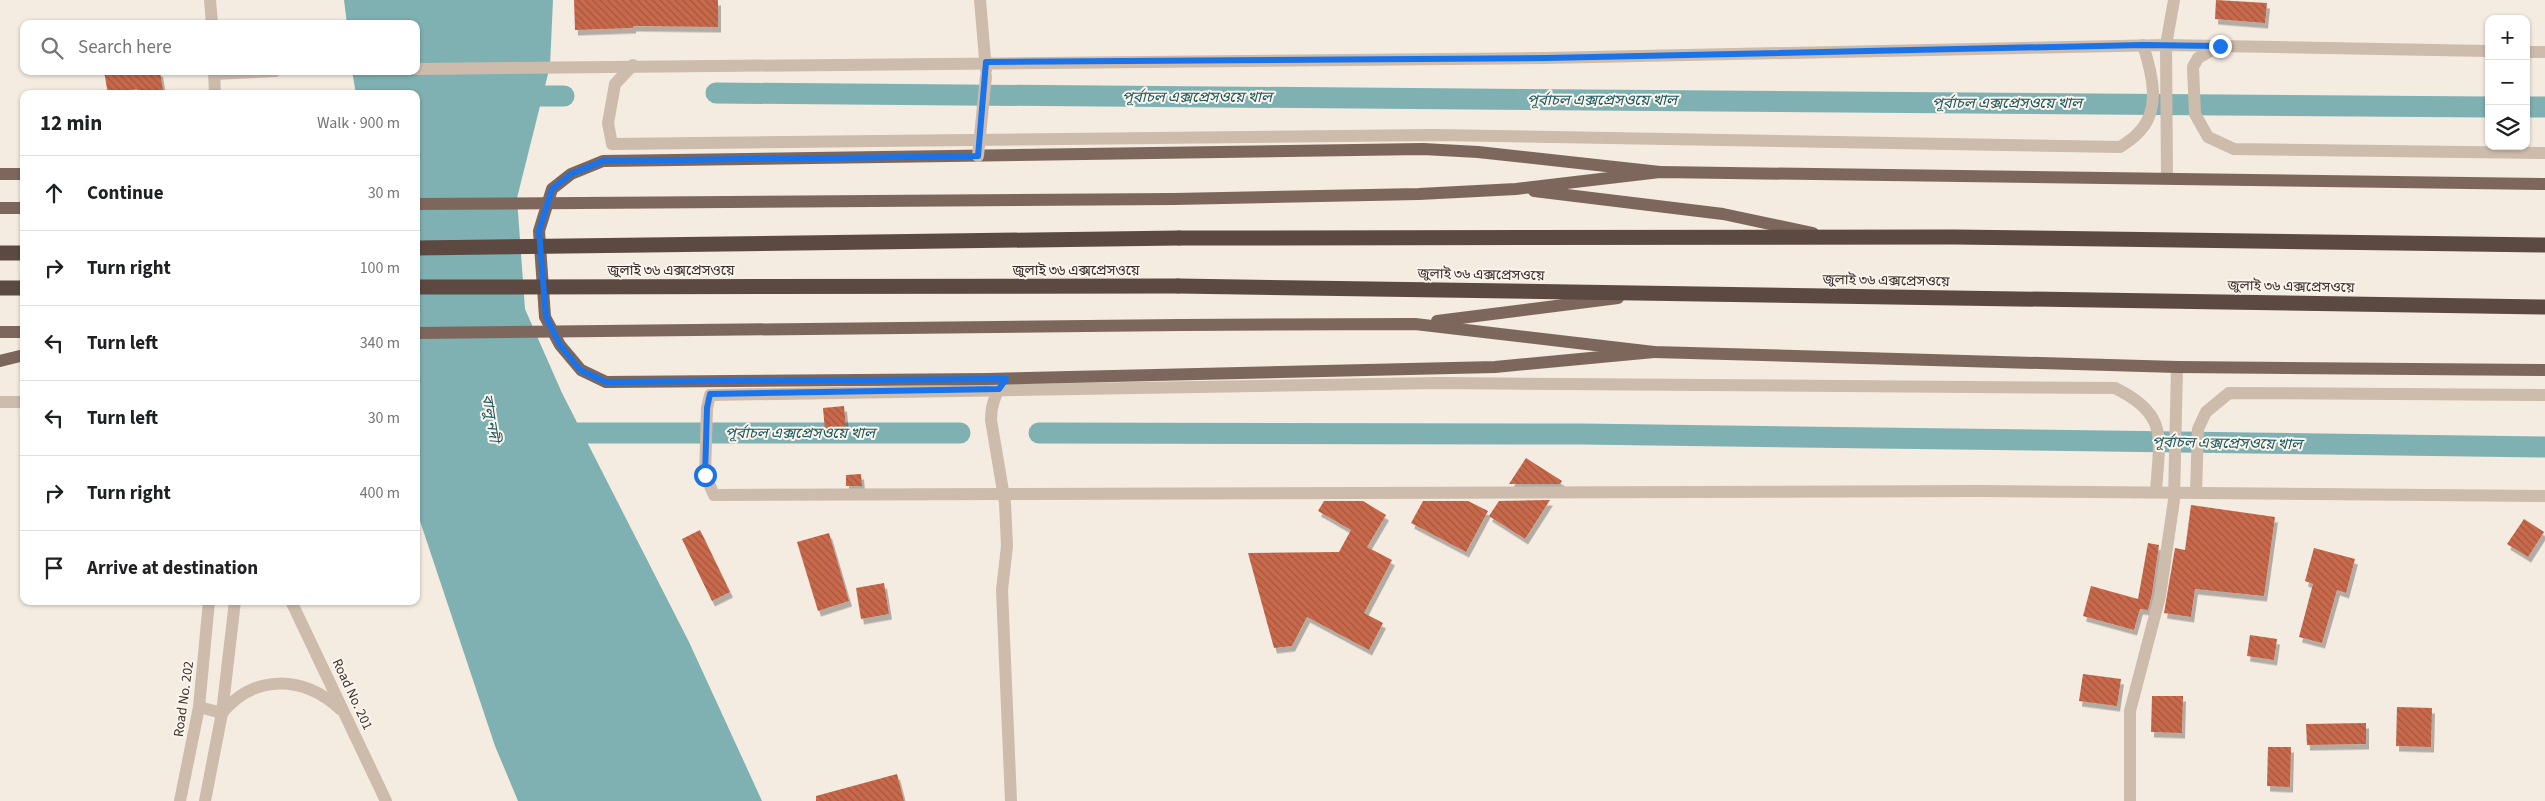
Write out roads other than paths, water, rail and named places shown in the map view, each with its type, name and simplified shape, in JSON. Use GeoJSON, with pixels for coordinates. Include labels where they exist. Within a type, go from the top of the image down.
{"type":"FeatureCollection","features":[{"type":"Feature","properties":{"kind":"highway","name":"জুলাই ৩৬ এক্সপ্রেসওয়ে"},"geometry":{"type":"LineString","coordinates":[[420,248],[1179,238],[1954,237],[2545,245]]}},
{"type":"Feature","properties":{"kind":"highway"},"geometry":{"type":"LineString","coordinates":[[0,253],[20,253]]}},
{"type":"Feature","properties":{"kind":"highway","name":"জুলাই ৩৬ এক্সপ্রেসওয়ে"},"geometry":{"type":"LineString","coordinates":[[420,287],[1178,286],[2545,307]]}},
{"type":"Feature","properties":{"kind":"highway"},"geometry":{"type":"LineString","coordinates":[[0,288],[20,288]]}},
{"type":"Feature","properties":{"kind":"main road"},"geometry":{"type":"LineString","coordinates":[[1654,352],[1495,367],[1002,384],[606,382],[580,370],[560,345],[546,317],[539,231],[552,189],[571,174],[603,161],[1423,149],[1478,152],[1660,172],[2545,184]]}},
{"type":"Feature","properties":{"kind":"main road"},"geometry":{"type":"LineString","coordinates":[[420,204],[1174,199],[1419,194],[1516,189],[1660,172]]}},
{"type":"Feature","properties":{"kind":"main road"},"geometry":{"type":"LineString","coordinates":[[0,174],[20,174]]}},
{"type":"Feature","properties":{"kind":"main road"},"geometry":{"type":"LineString","coordinates":[[1516,189],[1723,214],[1835,238]]}},
{"type":"Feature","properties":{"kind":"main road"},"geometry":{"type":"LineString","coordinates":[[0,208],[20,208]]}},
{"type":"Feature","properties":{"kind":"main road"},"geometry":{"type":"LineString","coordinates":[[1415,324],[1652,293]]}},
{"type":"Feature","properties":{"kind":"main road"},"geometry":{"type":"LineString","coordinates":[[420,333],[1415,324],[1654,352],[2176,367],[2545,370]]}},
{"type":"Feature","properties":{"kind":"main road"},"geometry":{"type":"LineString","coordinates":[[0,332],[20,332]]}},
{"type":"Feature","properties":{"kind":"main road"},"geometry":{"type":"LineString","coordinates":[[0,360],[20,356]]}},
{"type":"Feature","properties":{"kind":"street"},"geometry":{"type":"LineString","coordinates":[[210,0],[212,20]]}},
{"type":"Feature","properties":{"kind":"street"},"geometry":{"type":"LineString","coordinates":[[978,156],[986,76],[980,0]]}},
{"type":"Feature","properties":{"kind":"street"},"geometry":{"type":"LineString","coordinates":[[2167,178],[2166,45],[2174,0]]}},
{"type":"Feature","properties":{"kind":"street"},"geometry":{"type":"LineString","coordinates":[[628,65],[614,84],[608,123],[612,144],[1435,136],[2120,147],[2139,133],[2150,116],[2154,79],[2143,45]]}},
{"type":"Feature","properties":{"kind":"street"},"geometry":{"type":"LineString","coordinates":[[420,69],[628,65],[1556,58],[2143,45],[2485,51]]}},
{"type":"Feature","properties":{"kind":"street"},"geometry":{"type":"LineString","coordinates":[[2220,46],[2198,58],[2194,67],[2195,114],[2208,137],[2234,149],[2545,153]]}},
{"type":"Feature","properties":{"kind":"street"},"geometry":{"type":"LineString","coordinates":[[2530,52],[2545,52]]}},
{"type":"Feature","properties":{"kind":"street"},"geometry":{"type":"LineString","coordinates":[[214,75],[215,90]]}},
{"type":"Feature","properties":{"kind":"street"},"geometry":{"type":"LineString","coordinates":[[2130,801],[2130,711],[2160,596],[2174,490],[2174,396],[2176,367]]}},
{"type":"Feature","properties":{"kind":"street"},"geometry":{"type":"LineString","coordinates":[[2156,492],[2159,432],[2151,412],[2134,397],[2116,388],[1438,383],[1002,384],[710,394],[707,408],[705,475],[714,495],[2156,492],[2174,490],[2196,493],[2545,496]]}},
{"type":"Feature","properties":{"kind":"street"},"geometry":{"type":"LineString","coordinates":[[1002,384],[991,408],[991,420],[1004,494],[1007,546],[1002,590],[1010,801]]}},
{"type":"Feature","properties":{"kind":"street"},"geometry":{"type":"LineString","coordinates":[[2196,493],[2198,429],[2206,412],[2229,393],[2545,395]]}},
{"type":"Feature","properties":{"kind":"street"},"geometry":{"type":"LineString","coordinates":[[0,402],[20,402]]}},
{"type":"Feature","properties":{"kind":"street","name":"Road No. 202"},"geometry":{"type":"LineString","coordinates":[[180,801],[199,707],[209,605]]}},
{"type":"Feature","properties":{"kind":"street"},"geometry":{"type":"LineString","coordinates":[[205,801],[222,713],[235,605]]}},
{"type":"Feature","properties":{"kind":"street","name":"Road No. 201"},"geometry":{"type":"LineString","coordinates":[[293,605],[386,801]]}},
{"type":"Feature","properties":{"kind":"street"},"geometry":{"type":"LineString","coordinates":[[222,713],[243,693],[278,684],[297,685],[313,689],[328,698],[346,714]]}},
{"type":"Feature","properties":{"kind":"street"},"geometry":{"type":"LineString","coordinates":[[199,707],[222,713]]}},
{"type":"Feature","properties":{"kind":"water","name":"বালু নদী"},"geometry":{"type":"Polygon","coordinates":[[[344,0],[553,0],[550,66],[517,198],[525,309],[562,393],[689,642],[762,801],[518,801],[495,746],[420,521],[420,90],[355,90],[353,75],[420,75],[420,20],[346,20],[344,0]]]}},
{"type":"Feature","properties":{"kind":"waterway","name":"পূর্বাচল এক্সপ্রেসওয়ে খাল"},"geometry":{"type":"LineString","coordinates":[[716,93],[2485,107]]}},
{"type":"Feature","properties":{"kind":"waterway","name":"পূর্বাচল এক্সপ্রেসওয়ে খাল"},"geometry":{"type":"LineString","coordinates":[[514,96],[564,96]]}},
{"type":"Feature","properties":{"kind":"waterway","name":"পূর্বাচল এক্সপ্রেসওয়ে খাল"},"geometry":{"type":"LineString","coordinates":[[2530,107],[2545,107]]}},
{"type":"Feature","properties":{"kind":"waterway","name":"পূর্বাচল এক্সপ্রেসওয়ে খাল"},"geometry":{"type":"LineString","coordinates":[[553,433],[960,433]]}},
{"type":"Feature","properties":{"kind":"waterway","name":"পূর্বাচল এক্সপ্রেসওয়ে খাল"},"geometry":{"type":"LineString","coordinates":[[1039,433],[1581,434],[2545,447]]}}]}
